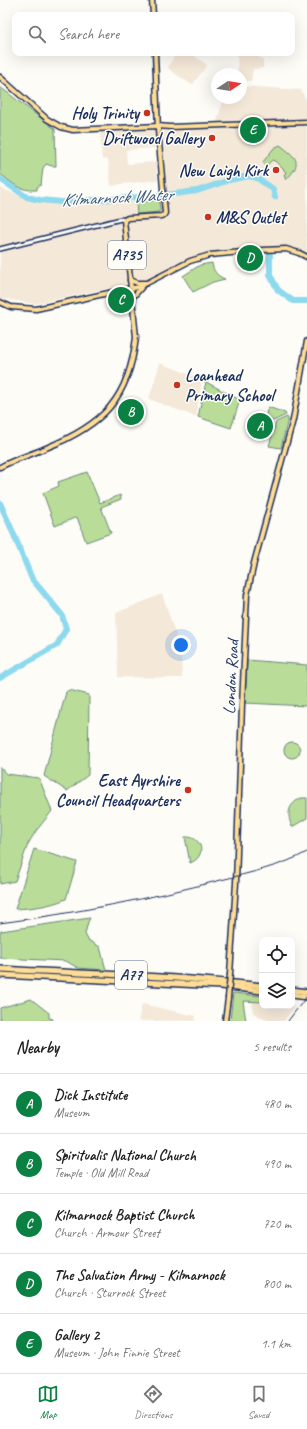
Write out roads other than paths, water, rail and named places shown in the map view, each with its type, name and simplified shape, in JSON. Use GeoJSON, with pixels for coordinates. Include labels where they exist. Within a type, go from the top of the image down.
{"type":"FeatureCollection","features":[{"type":"Feature","properties":{"kind":"highway","name":"A77"},"geometry":{"type":"LineString","coordinates":[[0,966],[66,975]]}},
{"type":"Feature","properties":{"kind":"highway","name":"A77"},"geometry":{"type":"LineString","coordinates":[[0,969],[221,986],[259,991]]}},
{"type":"Feature","properties":{"kind":"highway","name":"A77"},"geometry":{"type":"LineString","coordinates":[[0,976],[66,975],[215,981],[259,986]]}},
{"type":"Feature","properties":{"kind":"highway"},"geometry":{"type":"LineString","coordinates":[[295,990],[307,992]]}},
{"type":"Feature","properties":{"kind":"highway"},"geometry":{"type":"LineString","coordinates":[[295,995],[307,997]]}},
{"type":"Feature","properties":{"kind":"main road"},"geometry":{"type":"LineString","coordinates":[[152,0],[153,12]]}},
{"type":"Feature","properties":{"kind":"main road"},"geometry":{"type":"LineString","coordinates":[[155,56],[158,126]]}},
{"type":"Feature","properties":{"kind":"main road"},"geometry":{"type":"LineString","coordinates":[[0,77],[47,119],[61,127],[73,130],[307,122]]}},
{"type":"Feature","properties":{"kind":"main road","name":"A735"},"geometry":{"type":"LineString","coordinates":[[0,467],[78,434],[97,420],[112,405],[128,377],[136,337],[124,220],[128,218],[164,215],[158,126]]}},
{"type":"Feature","properties":{"kind":"main road"},"geometry":{"type":"LineString","coordinates":[[159,135],[170,126]]}},
{"type":"Feature","properties":{"kind":"main road","name":"A735"},"geometry":{"type":"LineString","coordinates":[[131,290],[139,288],[190,261],[210,255],[286,249],[307,257]]}},
{"type":"Feature","properties":{"kind":"main road","name":"A735"},"geometry":{"type":"LineString","coordinates":[[130,280],[137,283],[146,283]]}},
{"type":"Feature","properties":{"kind":"main road","name":"A735"},"geometry":{"type":"LineString","coordinates":[[132,298],[146,283]]}},
{"type":"Feature","properties":{"kind":"main road"},"geometry":{"type":"LineString","coordinates":[[0,302],[11,307],[36,309],[122,290],[131,290]]}},
{"type":"Feature","properties":{"kind":"main road","name":"London Road"},"geometry":{"type":"LineString","coordinates":[[225,1021],[230,974],[236,883],[247,595],[292,420],[307,340]]}},
{"type":"Feature","properties":{"kind":"street"},"geometry":{"type":"LineString","coordinates":[[0,249],[121,219],[124,220]]}},
{"type":"Feature","properties":{"kind":"waterway","name":"Kilmarnock Water"},"geometry":{"type":"LineString","coordinates":[[0,179],[27,197],[62,202],[157,196],[197,191],[229,180],[249,176],[257,178],[273,189],[275,197]]}},
{"type":"Feature","properties":{"kind":"waterway","name":"Kilmarnock Water"},"geometry":{"type":"LineString","coordinates":[[270,255],[270,275],[278,290],[293,301],[307,301]]}},
{"type":"Feature","properties":{"kind":"waterway"},"geometry":{"type":"LineString","coordinates":[[0,503],[32,579],[62,615],[66,629],[57,645],[0,678]]}},
{"type":"Feature","properties":{"kind":"railway"},"geometry":{"type":"LineString","coordinates":[[0,923],[84,910],[166,893],[265,869],[307,852]]}},
{"type":"Feature","properties":{"kind":"railway"},"geometry":{"type":"LineString","coordinates":[[288,1021],[307,996]]}},
{"type":"Feature","properties":{"kind":"place","name":"Holy Trinity"},"geometry":{"type":"Point","coordinates":[147,113]}},
{"type":"Feature","properties":{"kind":"place","name":"Gallery 2"},"geometry":{"type":"Point","coordinates":[253,130]}},
{"type":"Feature","properties":{"kind":"place","name":"Driftwood Gallery"},"geometry":{"type":"Point","coordinates":[212,138]}},
{"type":"Feature","properties":{"kind":"place","name":"New Laigh Kirk"},"geometry":{"type":"Point","coordinates":[276,170]}},
{"type":"Feature","properties":{"kind":"place","name":"M&S Outlet"},"geometry":{"type":"Point","coordinates":[208,217]}},
{"type":"Feature","properties":{"kind":"place","name":"The Salvation Army - Kilmarnock"},"geometry":{"type":"Point","coordinates":[250,258]}},
{"type":"Feature","properties":{"kind":"place","name":"Kilmarnock Baptist Church"},"geometry":{"type":"Point","coordinates":[121,300]}},
{"type":"Feature","properties":{"kind":"place","name":"Loanhead Primary School"},"geometry":{"type":"Point","coordinates":[177,385]}},
{"type":"Feature","properties":{"kind":"place","name":"Spiritualis National Church"},"geometry":{"type":"Point","coordinates":[131,412]}},
{"type":"Feature","properties":{"kind":"place","name":"Dick Institute"},"geometry":{"type":"Point","coordinates":[260,426]}},
{"type":"Feature","properties":{"kind":"place","name":"East Ayrshire Council Headquarters"},"geometry":{"type":"Point","coordinates":[188,790]}}]}
